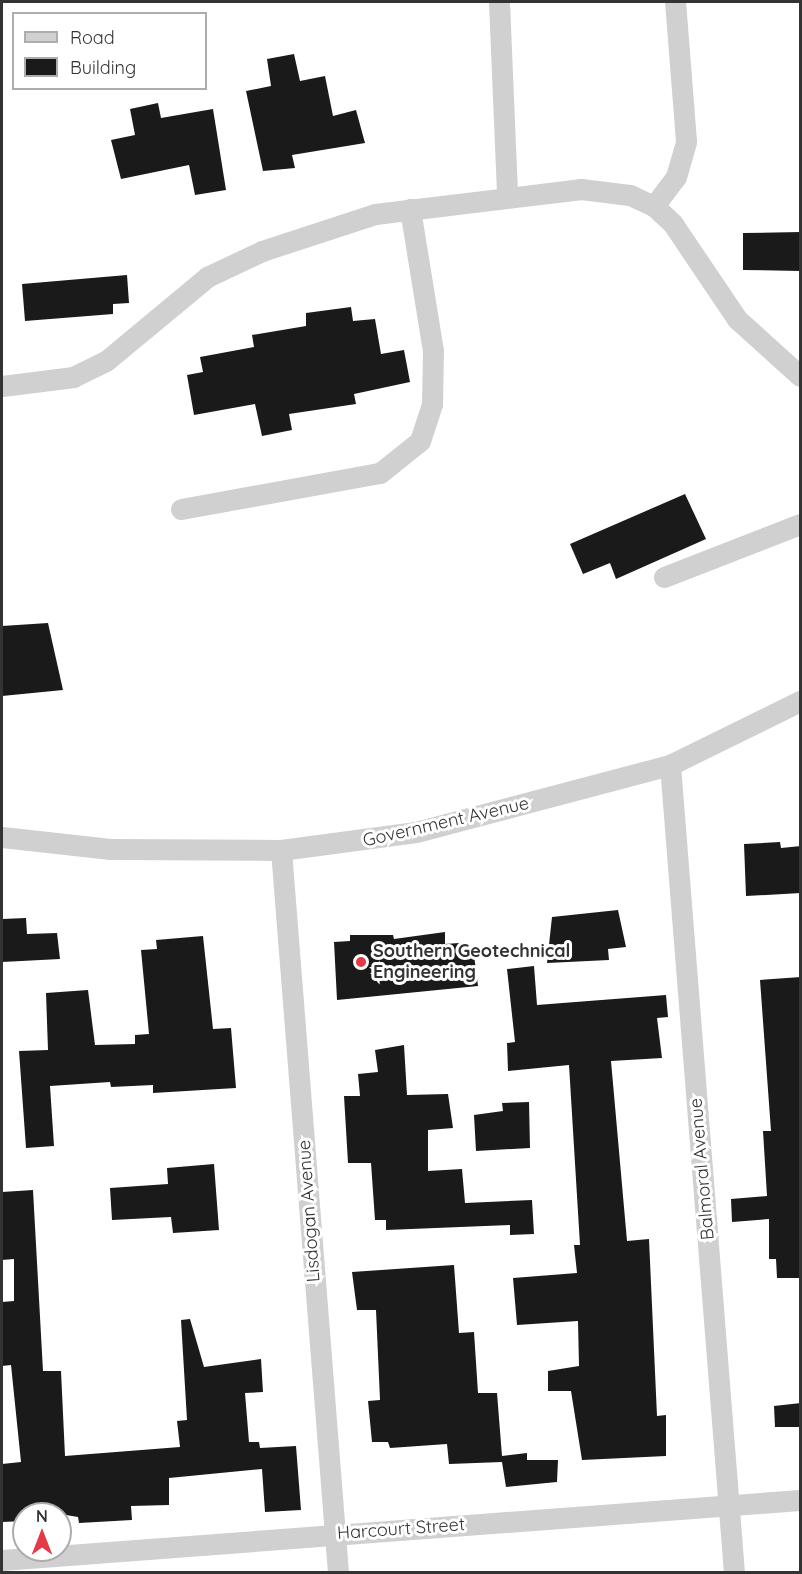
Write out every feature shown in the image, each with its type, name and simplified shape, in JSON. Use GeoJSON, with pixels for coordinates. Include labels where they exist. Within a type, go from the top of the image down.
{"type":"FeatureCollection","features":[{"type":"Feature","properties":{"kind":"street"},"geometry":{"type":"LineString","coordinates":[[500,2],[507,196]]}},
{"type":"Feature","properties":{"kind":"street"},"geometry":{"type":"LineString","coordinates":[[654,206],[676,177],[686,141],[675,2]]}},
{"type":"Feature","properties":{"kind":"street"},"geometry":{"type":"LineString","coordinates":[[2,386],[73,377],[106,362],[207,277],[262,251],[375,214],[507,196],[606,190],[654,206],[673,225],[737,319],[801,376]]}},
{"type":"Feature","properties":{"kind":"street"},"geometry":{"type":"LineString","coordinates":[[181,509],[380,473],[420,441],[432,404],[433,351],[410,209]]}},
{"type":"Feature","properties":{"kind":"street"},"geometry":{"type":"LineString","coordinates":[[664,577],[801,524]]}},
{"type":"Feature","properties":{"kind":"street","name":"Government Avenue"},"geometry":{"type":"LineString","coordinates":[[2,837],[110,849],[281,849],[416,832],[670,765],[801,701]]}},
{"type":"Feature","properties":{"kind":"street","name":"Balmoral Avenue"},"geometry":{"type":"LineString","coordinates":[[670,765],[734,1572]]}},
{"type":"Feature","properties":{"kind":"street","name":"Lisdogan Avenue"},"geometry":{"type":"LineString","coordinates":[[281,849],[338,1572]]}},
{"type":"Feature","properties":{"kind":"street","name":"Harcourt Street"},"geometry":{"type":"LineString","coordinates":[[2,1560],[801,1500]]}},
{"type":"Feature","properties":{"kind":"building"},"geometry":{"type":"Polygon","coordinates":[[[294,54],[300,81],[325,76],[333,116],[356,110],[365,143],[292,155],[295,168],[263,171],[246,91],[271,86],[267,59],[294,54]]]}},
{"type":"Feature","properties":{"kind":"building"},"geometry":{"type":"Polygon","coordinates":[[[158,103],[161,118],[213,109],[226,190],[195,195],[189,165],[121,179],[111,140],[135,135],[130,109],[158,103]]]}},
{"type":"Feature","properties":{"kind":"building"},"geometry":{"type":"Polygon","coordinates":[[[801,232],[801,271],[743,270],[743,233],[801,232]]]}},
{"type":"Feature","properties":{"kind":"building"},"geometry":{"type":"Polygon","coordinates":[[[127,275],[129,303],[113,304],[113,314],[25,321],[22,284],[127,275]]]}},
{"type":"Feature","properties":{"kind":"building"},"geometry":{"type":"Polygon","coordinates":[[[351,307],[353,321],[375,319],[381,354],[404,350],[410,382],[354,394],[356,404],[289,414],[292,430],[262,436],[255,404],[194,415],[187,375],[203,372],[200,357],[254,347],[252,335],[306,326],[306,313],[351,307]]]}},
{"type":"Feature","properties":{"kind":"building"},"geometry":{"type":"Polygon","coordinates":[[[685,494],[706,539],[616,579],[610,563],[583,574],[570,544],[685,494]]]}},
{"type":"Feature","properties":{"kind":"building"},"geometry":{"type":"Polygon","coordinates":[[[48,623],[63,690],[2,696],[2,626],[48,623]]]}},
{"type":"Feature","properties":{"kind":"building"},"geometry":{"type":"Polygon","coordinates":[[[780,842],[781,848],[801,846],[801,893],[746,896],[744,844],[780,842]]]}},
{"type":"Feature","properties":{"kind":"building"},"geometry":{"type":"Polygon","coordinates":[[[618,910],[626,947],[608,949],[609,960],[547,963],[552,917],[618,910]]]}},
{"type":"Feature","properties":{"kind":"building"},"geometry":{"type":"Polygon","coordinates":[[[26,918],[27,934],[57,933],[60,959],[2,962],[2,919],[26,918]]]}},
{"type":"Feature","properties":{"kind":"building"},"geometry":{"type":"Polygon","coordinates":[[[445,932],[445,944],[459,943],[459,955],[474,955],[478,986],[337,1000],[334,942],[350,941],[350,935],[393,935],[394,939],[445,932]]]}},
{"type":"Feature","properties":{"kind":"building"},"geometry":{"type":"Polygon","coordinates":[[[203,936],[213,1029],[231,1028],[236,1088],[153,1093],[153,1085],[111,1087],[110,1082],[50,1086],[54,1146],[26,1148],[19,1051],[48,1050],[46,993],[88,990],[95,1045],[135,1044],[135,1035],[149,1034],[141,950],[157,949],[156,940],[203,936]]]}},
{"type":"Feature","properties":{"kind":"building"},"geometry":{"type":"Polygon","coordinates":[[[534,966],[537,1005],[666,995],[668,1017],[657,1018],[662,1058],[611,1061],[627,1241],[649,1239],[657,1416],[666,1415],[666,1456],[582,1460],[571,1391],[548,1391],[548,1371],[579,1366],[578,1321],[517,1325],[513,1278],[577,1273],[574,1245],[580,1245],[569,1065],[508,1071],[507,1043],[515,1042],[507,969],[534,966]]]}},
{"type":"Feature","properties":{"kind":"building"},"geometry":{"type":"Polygon","coordinates":[[[801,977],[801,1278],[777,1278],[776,1259],[769,1259],[769,1219],[732,1222],[731,1199],[767,1196],[763,1131],[771,1131],[760,980],[801,977]]]}},
{"type":"Feature","properties":{"kind":"building"},"geometry":{"type":"Polygon","coordinates":[[[404,1045],[407,1095],[448,1094],[453,1128],[428,1130],[428,1171],[462,1169],[465,1203],[532,1200],[534,1234],[510,1235],[510,1225],[386,1230],[386,1220],[375,1220],[371,1163],[348,1163],[344,1096],[360,1096],[358,1074],[378,1072],[375,1050],[404,1045]]]}},
{"type":"Feature","properties":{"kind":"building"},"geometry":{"type":"Polygon","coordinates":[[[529,1102],[530,1148],[476,1151],[474,1115],[503,1111],[502,1103],[529,1102]]]}},
{"type":"Feature","properties":{"kind":"building"},"geometry":{"type":"Polygon","coordinates":[[[214,1164],[219,1230],[173,1233],[171,1217],[112,1220],[110,1188],[168,1184],[167,1168],[214,1164]]]}},
{"type":"Feature","properties":{"kind":"building"},"geometry":{"type":"Polygon","coordinates":[[[33,1190],[43,1371],[61,1371],[65,1456],[180,1447],[177,1421],[187,1420],[181,1320],[190,1319],[204,1367],[261,1359],[263,1392],[245,1393],[249,1442],[259,1442],[260,1448],[296,1446],[301,1510],[265,1512],[262,1469],[169,1478],[169,1505],[131,1506],[132,1520],[79,1523],[78,1517],[72,1516],[72,1502],[12,1502],[12,1522],[2,1522],[2,1464],[21,1462],[11,1365],[2,1366],[2,1302],[14,1301],[14,1259],[2,1260],[2,1192],[33,1190]]]}},
{"type":"Feature","properties":{"kind":"building"},"geometry":{"type":"Polygon","coordinates":[[[454,1265],[459,1333],[474,1332],[478,1393],[497,1393],[502,1456],[527,1453],[527,1460],[558,1460],[557,1482],[506,1487],[502,1462],[449,1464],[447,1444],[390,1448],[388,1442],[372,1442],[368,1401],[380,1400],[376,1310],[357,1310],[352,1272],[454,1265]]]}},
{"type":"Feature","properties":{"kind":"building"},"geometry":{"type":"Polygon","coordinates":[[[801,1403],[801,1427],[775,1427],[774,1406],[801,1403]]]}},
{"type":"Feature","properties":{"kind":"place","name":"Southern Geotechnical Engineering"},"geometry":{"type":"Point","coordinates":[361,962]}}]}
